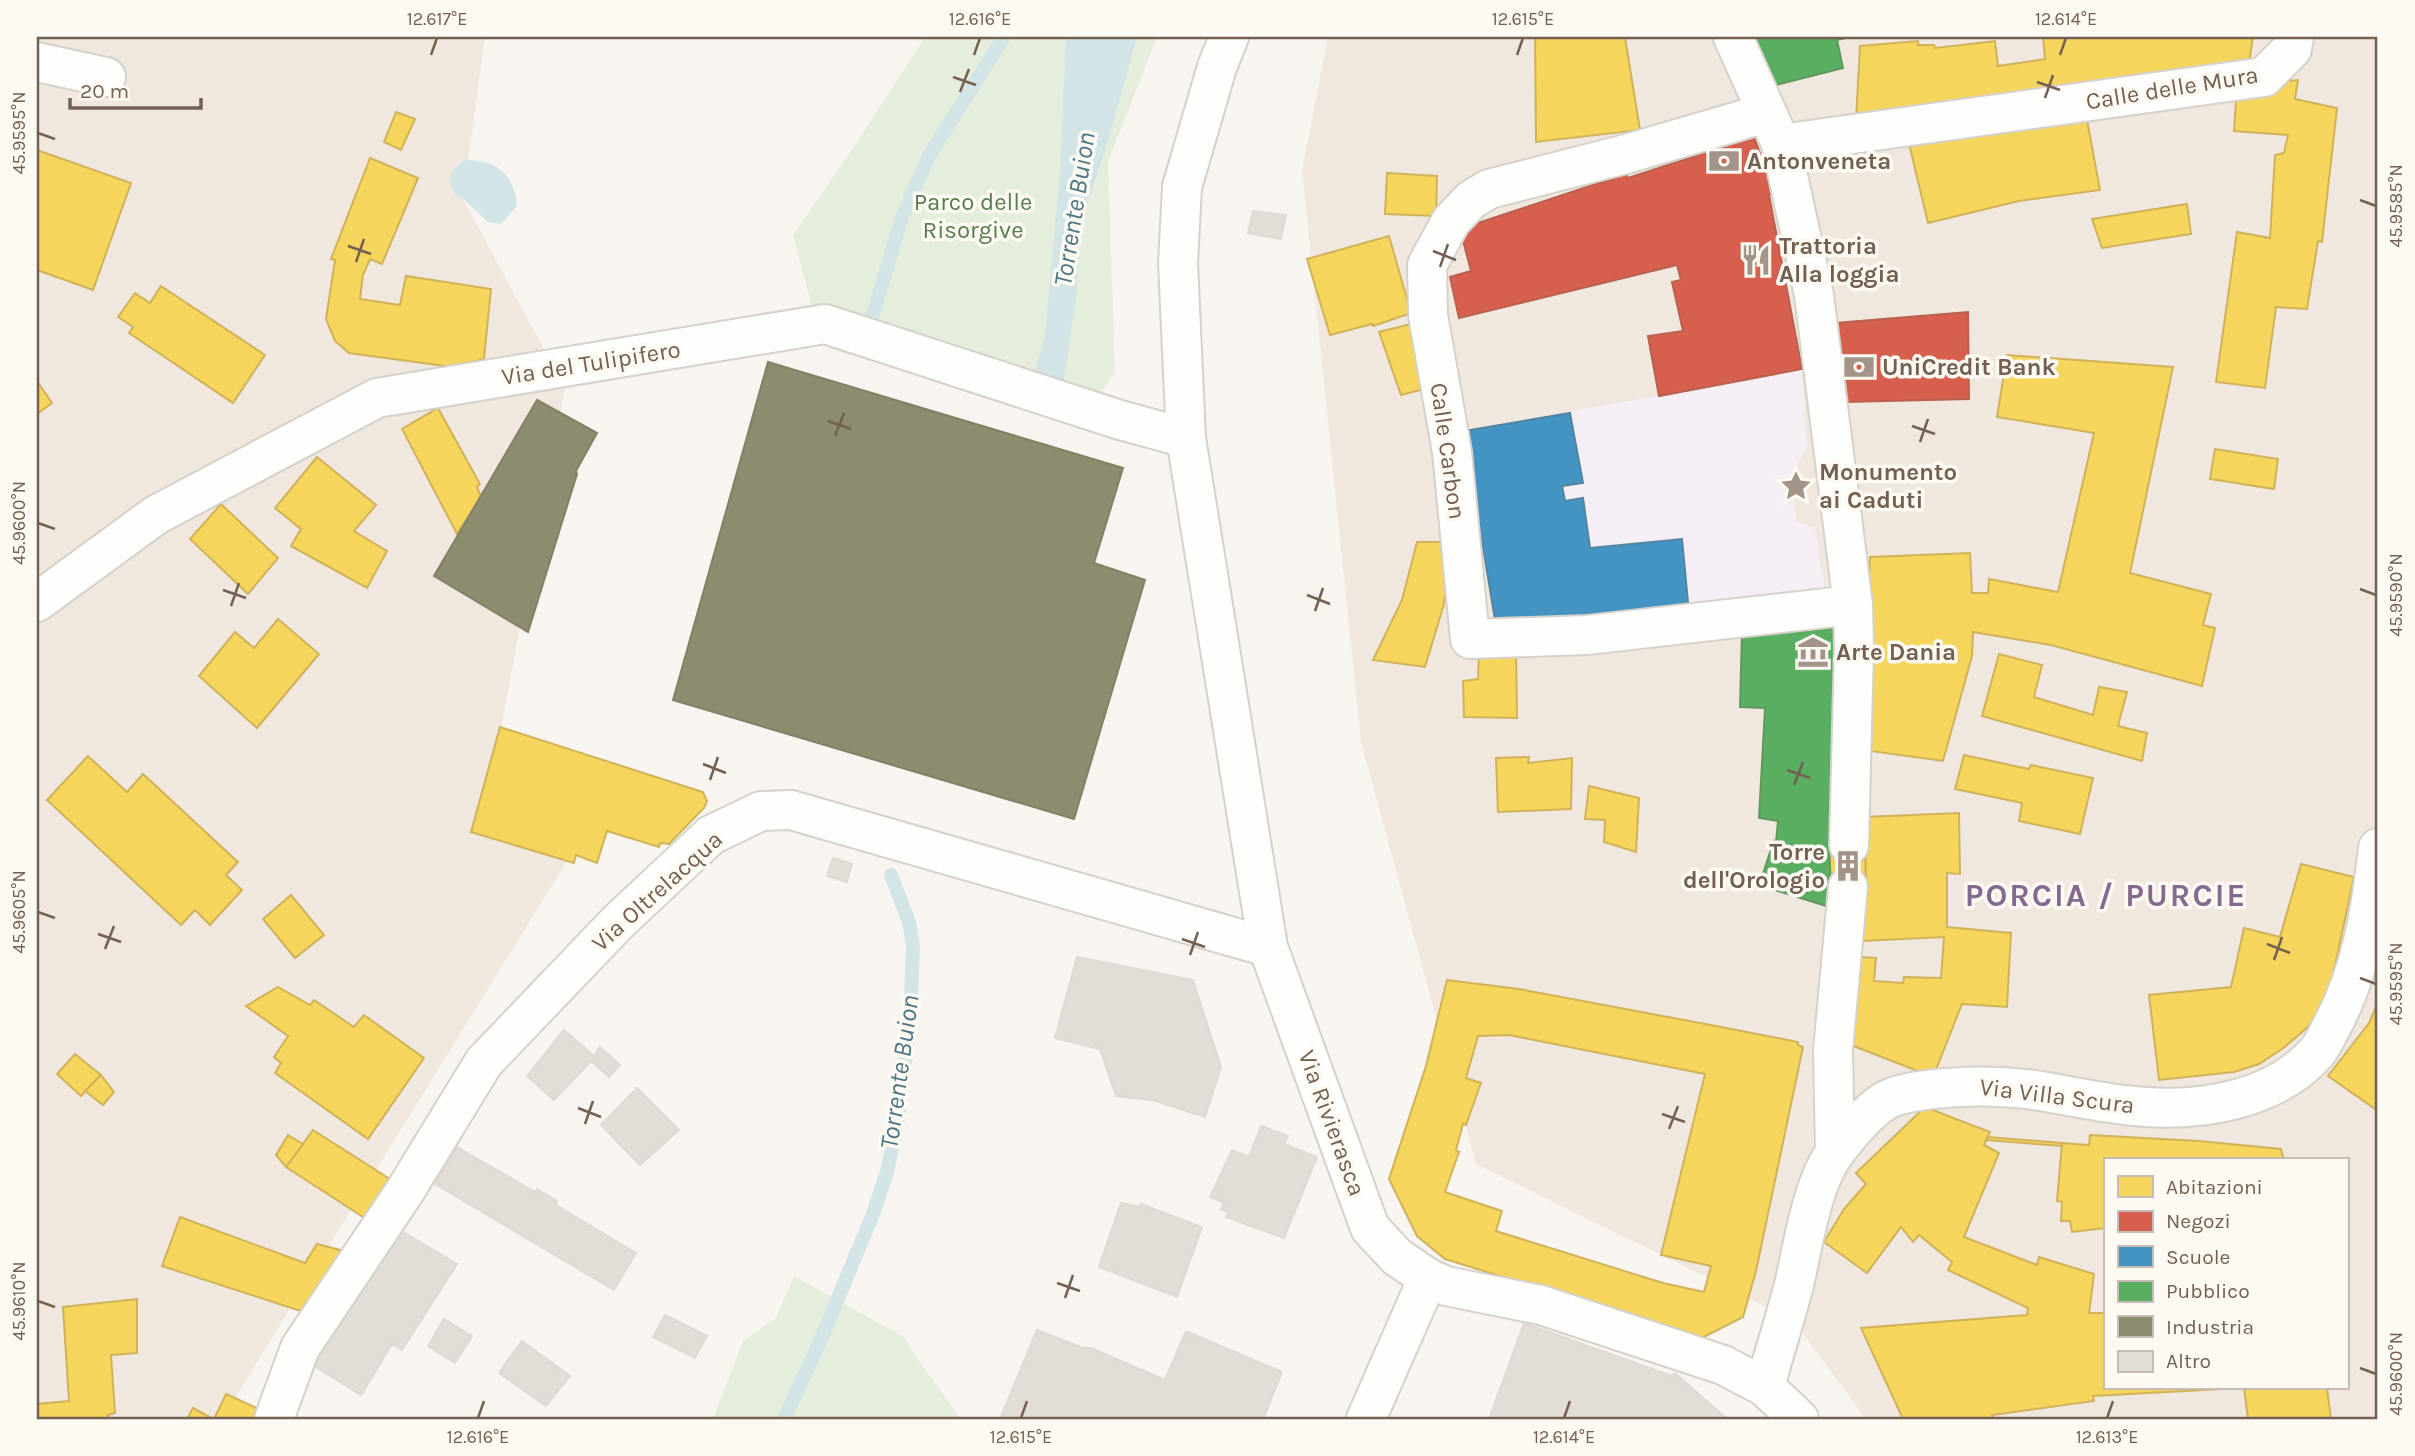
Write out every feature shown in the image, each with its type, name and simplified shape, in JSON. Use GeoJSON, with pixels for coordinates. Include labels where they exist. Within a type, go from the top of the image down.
{"type":"FeatureCollection","features":[{"type":"Feature","properties":{"kind":"street","name":"Via Rivierasca"},"geometry":{"type":"LineString","coordinates":[[1229,37],[1217,67],[1182,187],[1178,263],[1185,438],[1268,947],[1370,1228],[1397,1257],[1428,1278],[1446,1286],[1553,1310],[1723,1365],[1765,1387],[1798,1419]]}},
{"type":"Feature","properties":{"kind":"street"},"geometry":{"type":"LineString","coordinates":[[1733,37],[1773,128],[1814,295],[1853,604],[1849,845]]}},
{"type":"Feature","properties":{"kind":"street","name":"Calle delle Mura"},"geometry":{"type":"LineString","coordinates":[[1773,128],[2264,78],[2292,49],[2294,37]]}},
{"type":"Feature","properties":{"kind":"street"},"geometry":{"type":"LineString","coordinates":[[37,62],[106,77]]}},
{"type":"Feature","properties":{"kind":"street","name":"Calle Carbon"},"geometry":{"type":"LineString","coordinates":[[1773,128],[1626,154],[1489,189],[1471,200],[1451,221],[1427,265],[1428,315],[1452,452],[1470,639],[1587,635],[1853,604]]}},
{"type":"Feature","properties":{"kind":"street","name":"Via del Tulipifero"},"geometry":{"type":"LineString","coordinates":[[37,602],[156,516],[377,398],[825,324],[1121,420],[1185,438]]}},
{"type":"Feature","properties":{"kind":"street","name":"Via Oltrelacqua"},"geometry":{"type":"LineString","coordinates":[[274,1419],[300,1348],[405,1191],[484,1062],[619,921],[711,835],[761,811],[791,810],[1268,947]]}},
{"type":"Feature","properties":{"kind":"street","name":"Via Villa Scura"},"geometry":{"type":"LineString","coordinates":[[1765,1387],[1823,1175],[1835,1152],[1860,1123],[1885,1101],[1907,1093],[1966,1085],[2007,1086],[2145,1107],[2203,1107],[2236,1099],[2284,1081],[2318,1052],[2342,1007],[2360,958],[2374,894],[2378,848]]}},
{"type":"Feature","properties":{"kind":"street"},"geometry":{"type":"LineString","coordinates":[[1835,1152],[1833,1050],[1848,887]]}},
{"type":"Feature","properties":{"kind":"street"},"geometry":{"type":"LineString","coordinates":[[1366,1419],[1428,1278]]}},
{"type":"Feature","properties":{"kind":"shaded area"},"geometry":{"type":"Polygon","coordinates":[[[37,37],[485,37],[463,199],[565,388],[487,804],[577,845],[222,1419],[37,1419],[37,37]]]}},
{"type":"Feature","properties":{"kind":"shaded area"},"geometry":{"type":"Polygon","coordinates":[[[1328,37],[2378,37],[2378,1419],[1866,1419],[1793,1320],[1476,1164],[1361,742],[1302,170],[1328,37]]]}},
{"type":"Feature","properties":{"kind":"shaded area"},"geometry":{"type":"Polygon","coordinates":[[[1802,369],[1807,449],[1791,474],[1797,522],[1815,528],[1826,597],[1563,623],[1464,431],[1802,369]]]}},
{"type":"Feature","properties":{"kind":"green space","name":"Parco delle Risorgive"},"geometry":{"type":"Polygon","coordinates":[[[925,37],[1157,37],[1108,162],[1115,372],[1098,397],[812,307],[793,235],[925,37]]]}},
{"type":"Feature","properties":{"kind":"green space"},"geometry":{"type":"Polygon","coordinates":[[[794,1276],[906,1338],[911,1350],[961,1419],[713,1419],[743,1341],[776,1318],[794,1276]]]}},
{"type":"Feature","properties":{"kind":"water"},"geometry":{"type":"Polygon","coordinates":[[[1066,37],[1137,37],[1087,205],[1079,249],[1076,298],[1063,386],[1034,376],[1045,334],[1060,173],[1066,37]]]}},
{"type":"Feature","properties":{"kind":"water"},"geometry":{"type":"Polygon","coordinates":[[[464,160],[494,166],[508,177],[517,206],[501,224],[488,222],[455,194],[449,183],[453,170],[464,160]]]}},
{"type":"Feature","properties":{"kind":"building: Abitazioni"},"geometry":{"type":"Polygon","coordinates":[[[1535,37],[1625,37],[1640,130],[1536,142],[1535,37]]]}},
{"type":"Feature","properties":{"kind":"building: Abitazioni"},"geometry":{"type":"Polygon","coordinates":[[[2043,37],[2253,37],[2247,75],[1856,120],[1860,46],[1918,41],[1918,45],[1934,45],[1935,48],[1995,41],[1998,66],[2045,59],[2043,37]]]}},
{"type":"Feature","properties":{"kind":"building: Abitazioni"},"geometry":{"type":"Polygon","coordinates":[[[2298,80],[2295,99],[2337,108],[2322,242],[2318,241],[2307,309],[2276,307],[2265,388],[2216,382],[2237,232],[2270,238],[2275,155],[2284,153],[2288,135],[2234,131],[2237,86],[2298,80]]]}},
{"type":"Feature","properties":{"kind":"building: Abitazioni"},"geometry":{"type":"Polygon","coordinates":[[[2084,104],[2100,190],[2019,201],[1928,223],[1907,135],[2084,104]]]}},
{"type":"Feature","properties":{"kind":"building: Abitazioni"},"geometry":{"type":"Polygon","coordinates":[[[396,112],[415,119],[401,150],[384,142],[396,112]]]}},
{"type":"Feature","properties":{"kind":"building: Abitazioni"},"geometry":{"type":"Polygon","coordinates":[[[37,150],[131,183],[93,290],[37,270],[37,150]]]}},
{"type":"Feature","properties":{"kind":"building: Abitazioni"},"geometry":{"type":"Polygon","coordinates":[[[370,158],[418,178],[382,264],[370,259],[363,275],[360,299],[400,305],[406,276],[491,289],[484,359],[452,367],[349,353],[335,341],[326,319],[335,260],[331,259],[370,158]]]}},
{"type":"Feature","properties":{"kind":"building: Abitazioni"},"geometry":{"type":"Polygon","coordinates":[[[1387,173],[1437,176],[1436,216],[1385,214],[1387,173]]]}},
{"type":"Feature","properties":{"kind":"building: Abitazioni"},"geometry":{"type":"Polygon","coordinates":[[[2187,204],[2191,234],[2102,248],[2092,219],[2187,204]]]}},
{"type":"Feature","properties":{"kind":"building: Abitazioni"},"geometry":{"type":"Polygon","coordinates":[[[1389,236],[1411,313],[1373,326],[1372,324],[1330,335],[1307,259],[1389,236]]]}},
{"type":"Feature","properties":{"kind":"building: Abitazioni"},"geometry":{"type":"Polygon","coordinates":[[[161,286],[265,355],[233,403],[129,333],[133,327],[118,317],[135,293],[150,303],[161,286]]]}},
{"type":"Feature","properties":{"kind":"building: Abitazioni"},"geometry":{"type":"Polygon","coordinates":[[[1411,324],[1428,388],[1401,395],[1379,332],[1411,324]]]}},
{"type":"Feature","properties":{"kind":"building: Abitazioni"},"geometry":{"type":"Polygon","coordinates":[[[2007,355],[2173,367],[2130,573],[2211,594],[2203,625],[2215,628],[2202,686],[2051,645],[1973,632],[1972,656],[1943,761],[1856,749],[1870,557],[1970,553],[1972,593],[1988,593],[1989,579],[2058,592],[2094,433],[1997,417],[2007,355]]]}},
{"type":"Feature","properties":{"kind":"building: Abitazioni"},"geometry":{"type":"Polygon","coordinates":[[[37,381],[52,403],[37,414],[37,381]]]}},
{"type":"Feature","properties":{"kind":"building: Abitazioni"},"geometry":{"type":"Polygon","coordinates":[[[438,408],[480,484],[477,487],[481,497],[457,534],[402,429],[438,408]]]}},
{"type":"Feature","properties":{"kind":"building: Abitazioni"},"geometry":{"type":"Polygon","coordinates":[[[2215,449],[2278,459],[2274,489],[2210,479],[2215,449]]]}},
{"type":"Feature","properties":{"kind":"building: Abitazioni"},"geometry":{"type":"Polygon","coordinates":[[[317,457],[376,505],[354,531],[387,551],[367,588],[291,546],[301,529],[275,508],[317,457]]]}},
{"type":"Feature","properties":{"kind":"building: Abitazioni"},"geometry":{"type":"Polygon","coordinates":[[[221,504],[278,558],[248,594],[190,539],[221,504]]]}},
{"type":"Feature","properties":{"kind":"building: Abitazioni"},"geometry":{"type":"Polygon","coordinates":[[[1417,542],[1447,542],[1449,558],[1444,604],[1425,667],[1373,660],[1402,600],[1417,542]]]}},
{"type":"Feature","properties":{"kind":"building: Abitazioni"},"geometry":{"type":"Polygon","coordinates":[[[278,619],[319,654],[257,728],[199,676],[235,632],[254,648],[278,619]]]}},
{"type":"Feature","properties":{"kind":"building: Abitazioni"},"geometry":{"type":"Polygon","coordinates":[[[1516,651],[1517,718],[1464,717],[1463,681],[1478,679],[1479,652],[1516,651]]]}},
{"type":"Feature","properties":{"kind":"building: Abitazioni"},"geometry":{"type":"Polygon","coordinates":[[[1999,654],[2042,665],[2034,697],[2093,715],[2099,687],[2127,692],[2118,726],[2147,733],[2142,761],[1982,716],[1999,654]]]}},
{"type":"Feature","properties":{"kind":"building: Abitazioni"},"geometry":{"type":"Polygon","coordinates":[[[500,727],[703,792],[707,801],[704,808],[669,844],[660,843],[659,847],[607,831],[597,863],[576,855],[574,863],[471,832],[500,727]]]}},
{"type":"Feature","properties":{"kind":"building: Abitazioni"},"geometry":{"type":"Polygon","coordinates":[[[1964,755],[2029,769],[2031,765],[2093,778],[2080,834],[2019,821],[2022,803],[1955,789],[1964,755]]]}},
{"type":"Feature","properties":{"kind":"building: Abitazioni"},"geometry":{"type":"Polygon","coordinates":[[[88,756],[127,792],[143,774],[238,862],[226,875],[242,890],[210,925],[195,910],[181,925],[47,800],[88,756]]]}},
{"type":"Feature","properties":{"kind":"building: Abitazioni"},"geometry":{"type":"Polygon","coordinates":[[[1529,757],[1528,763],[1572,758],[1571,809],[1498,812],[1496,758],[1529,757]]]}},
{"type":"Feature","properties":{"kind":"building: Abitazioni"},"geometry":{"type":"Polygon","coordinates":[[[1589,786],[1639,798],[1636,852],[1604,842],[1605,820],[1585,819],[1589,786]]]}},
{"type":"Feature","properties":{"kind":"building: Abitazioni"},"geometry":{"type":"Polygon","coordinates":[[[1959,813],[1960,874],[1947,873],[1947,927],[2011,933],[2007,1007],[1962,1004],[1933,1077],[1851,1045],[1855,979],[1859,980],[1861,957],[1876,958],[1874,981],[1903,983],[1904,977],[1941,978],[1944,937],[1862,941],[1866,887],[1864,817],[1959,813]]]}},
{"type":"Feature","properties":{"kind":"building: Abitazioni","name":"Torre dell'Orologio"},"geometry":{"type":"Polygon","coordinates":[[[1865,845],[1866,887],[1831,888],[1829,846],[1865,845]]]}},
{"type":"Feature","properties":{"kind":"building: Abitazioni"},"geometry":{"type":"Polygon","coordinates":[[[2301,864],[2354,877],[2327,1003],[2322,1002],[2313,1022],[2300,1034],[2259,1064],[2234,1072],[2159,1080],[2149,995],[2231,987],[2244,928],[2280,937],[2301,864]]]}},
{"type":"Feature","properties":{"kind":"building: Abitazioni"},"geometry":{"type":"Polygon","coordinates":[[[291,895],[324,935],[295,958],[263,919],[291,895]]]}},
{"type":"Feature","properties":{"kind":"building: Abitazioni"},"geometry":{"type":"Polygon","coordinates":[[[1447,980],[1519,989],[1798,1042],[1798,1045],[1803,1047],[1756,1271],[1743,1317],[1698,1340],[1445,1259],[1417,1236],[1389,1179],[1426,1066],[1447,980]],[[1509,1035],[1478,1036],[1466,1078],[1481,1083],[1466,1125],[1463,1124],[1456,1150],[1459,1152],[1445,1192],[1502,1211],[1496,1231],[1663,1283],[1704,1292],[1711,1266],[1661,1255],[1705,1074],[1509,1035]]]}},
{"type":"Feature","properties":{"kind":"building: Abitazioni"},"geometry":{"type":"Polygon","coordinates":[[[278,987],[310,1005],[314,1000],[354,1027],[364,1015],[424,1058],[368,1139],[275,1073],[281,1063],[274,1057],[288,1036],[246,1006],[278,987]]]}},
{"type":"Feature","properties":{"kind":"building: Abitazioni"},"geometry":{"type":"Polygon","coordinates":[[[2378,1002],[2378,1111],[2328,1076],[2369,1023],[2378,1002]]]}},
{"type":"Feature","properties":{"kind":"building: Abitazioni"},"geometry":{"type":"Polygon","coordinates":[[[75,1054],[101,1075],[81,1096],[57,1074],[75,1054]]]}},
{"type":"Feature","properties":{"kind":"building: Abitazioni"},"geometry":{"type":"Polygon","coordinates":[[[101,1075],[114,1092],[103,1105],[85,1091],[101,1075]]]}},
{"type":"Feature","properties":{"kind":"building: Abitazioni"},"geometry":{"type":"Polygon","coordinates":[[[1925,1107],[1990,1132],[1984,1145],[1999,1153],[1964,1237],[2037,1265],[2039,1257],[2094,1274],[2089,1313],[2104,1313],[2104,1390],[2204,1390],[2093,1396],[2094,1401],[1992,1415],[1994,1419],[1903,1419],[1861,1328],[2027,1315],[2028,1308],[1948,1270],[1952,1262],[1919,1235],[1913,1242],[1901,1227],[1867,1273],[1824,1242],[1844,1209],[1866,1184],[1856,1173],[1925,1107]]]}},
{"type":"Feature","properties":{"kind":"building: Abitazioni"},"geometry":{"type":"Polygon","coordinates":[[[313,1130],[393,1181],[366,1219],[286,1167],[313,1130]]]}},
{"type":"Feature","properties":{"kind":"building: Abitazioni"},"geometry":{"type":"Polygon","coordinates":[[[288,1135],[303,1144],[286,1167],[276,1155],[288,1135]]]}},
{"type":"Feature","properties":{"kind":"building: Abitazioni"},"geometry":{"type":"Polygon","coordinates":[[[2090,1135],[2199,1141],[2281,1149],[2283,1158],[2104,1158],[2104,1228],[2072,1232],[2070,1221],[2061,1221],[2062,1202],[2057,1201],[2062,1143],[2089,1145],[2090,1135]]]}},
{"type":"Feature","properties":{"kind":"building: Abitazioni"},"geometry":{"type":"Polygon","coordinates":[[[1987,1137],[2062,1143],[2062,1146],[1986,1140],[1987,1137]]]}},
{"type":"Feature","properties":{"kind":"building: Abitazioni"},"geometry":{"type":"Polygon","coordinates":[[[180,1217],[305,1263],[317,1244],[344,1251],[307,1313],[162,1266],[180,1217]]]}},
{"type":"Feature","properties":{"kind":"building: Abitazioni"},"geometry":{"type":"Polygon","coordinates":[[[137,1299],[137,1353],[111,1355],[115,1413],[108,1415],[108,1419],[37,1419],[37,1404],[69,1401],[63,1307],[137,1299]]]}},
{"type":"Feature","properties":{"kind":"building: Abitazioni"},"geometry":{"type":"Polygon","coordinates":[[[2244,1390],[2327,1390],[2331,1419],[2248,1419],[2244,1390]]]}},
{"type":"Feature","properties":{"kind":"building: Abitazioni"},"geometry":{"type":"Polygon","coordinates":[[[226,1394],[261,1410],[260,1419],[214,1419],[226,1394]]]}},
{"type":"Feature","properties":{"kind":"building: Abitazioni"},"geometry":{"type":"Polygon","coordinates":[[[193,1408],[213,1419],[187,1419],[193,1408]]]}},
{"type":"Feature","properties":{"kind":"building: Negozi"},"geometry":{"type":"Polygon","coordinates":[[[1754,137],[1774,192],[1769,195],[1802,369],[1659,396],[1648,336],[1683,331],[1672,282],[1681,280],[1677,265],[1459,318],[1450,277],[1471,271],[1460,229],[1626,174],[1628,178],[1754,137]]]}},
{"type":"Feature","properties":{"kind":"building: Negozi"},"geometry":{"type":"Polygon","coordinates":[[[1968,312],[1969,399],[1846,402],[1836,323],[1968,312]]]}},
{"type":"Feature","properties":{"kind":"building: Scuole"},"geometry":{"type":"Polygon","coordinates":[[[1570,413],[1583,483],[1562,486],[1565,501],[1583,498],[1590,548],[1682,539],[1689,613],[1496,626],[1464,431],[1570,413]]]}},
{"type":"Feature","properties":{"kind":"building: Pubblico"},"geometry":{"type":"Polygon","coordinates":[[[1756,37],[1850,37],[1837,40],[1843,68],[1768,87],[1756,37]]]}},
{"type":"Feature","properties":{"kind":"building: Pubblico"},"geometry":{"type":"Polygon","coordinates":[[[1840,625],[1830,776],[1836,776],[1829,846],[1831,888],[1826,906],[1759,885],[1774,841],[1776,842],[1778,821],[1759,818],[1765,708],[1740,707],[1742,632],[1840,625]]]}},
{"type":"Feature","properties":{"kind":"building: Industria"},"geometry":{"type":"Polygon","coordinates":[[[768,362],[1123,468],[1094,563],[1145,580],[1074,819],[673,700],[768,362]]]}},
{"type":"Feature","properties":{"kind":"building: Industria"},"geometry":{"type":"Polygon","coordinates":[[[537,400],[597,433],[576,471],[528,632],[434,576],[537,400]]]}},
{"type":"Feature","properties":{"kind":"building: Altro"},"geometry":{"type":"Polygon","coordinates":[[[1253,211],[1286,215],[1281,239],[1248,233],[1253,211]]]}},
{"type":"Feature","properties":{"kind":"building: Altro"},"geometry":{"type":"Polygon","coordinates":[[[833,858],[852,864],[847,882],[827,876],[833,858]]]}},
{"type":"Feature","properties":{"kind":"building: Altro"},"geometry":{"type":"Polygon","coordinates":[[[1077,957],[1193,980],[1221,1067],[1205,1117],[1153,1100],[1116,1096],[1100,1049],[1055,1038],[1077,957]]]}},
{"type":"Feature","properties":{"kind":"building: Altro"},"geometry":{"type":"Polygon","coordinates":[[[564,1030],[594,1056],[600,1047],[620,1065],[609,1077],[591,1061],[554,1100],[527,1076],[564,1030]]]}},
{"type":"Feature","properties":{"kind":"building: Altro"},"geometry":{"type":"Polygon","coordinates":[[[637,1088],[679,1130],[640,1165],[601,1125],[637,1088]]]}},
{"type":"Feature","properties":{"kind":"building: Altro"},"geometry":{"type":"Polygon","coordinates":[[[1261,1126],[1288,1136],[1284,1144],[1317,1157],[1284,1238],[1226,1217],[1228,1212],[1221,1209],[1224,1203],[1210,1197],[1232,1150],[1249,1157],[1261,1126]]]}},
{"type":"Feature","properties":{"kind":"building: Altro"},"geometry":{"type":"Polygon","coordinates":[[[457,1147],[535,1192],[537,1189],[557,1201],[556,1205],[636,1253],[614,1290],[435,1184],[457,1147]]]}},
{"type":"Feature","properties":{"kind":"building: Altro"},"geometry":{"type":"Polygon","coordinates":[[[1121,1203],[1139,1207],[1141,1204],[1202,1227],[1177,1297],[1099,1267],[1121,1203]]]}},
{"type":"Feature","properties":{"kind":"building: Altro"},"geometry":{"type":"Polygon","coordinates":[[[395,1227],[457,1264],[402,1350],[392,1344],[361,1395],[311,1364],[395,1227]]]}},
{"type":"Feature","properties":{"kind":"building: Altro"},"geometry":{"type":"Polygon","coordinates":[[[665,1315],[707,1336],[695,1358],[653,1337],[665,1315]]]}},
{"type":"Feature","properties":{"kind":"building: Altro"},"geometry":{"type":"Polygon","coordinates":[[[444,1319],[472,1336],[455,1363],[428,1346],[444,1319]]]}},
{"type":"Feature","properties":{"kind":"building: Altro"},"geometry":{"type":"Polygon","coordinates":[[[1524,1323],[1672,1376],[1675,1373],[1727,1419],[1489,1419],[1524,1323]]]}},
{"type":"Feature","properties":{"kind":"building: Altro"},"geometry":{"type":"Polygon","coordinates":[[[1037,1330],[1083,1348],[1091,1348],[1165,1380],[1186,1331],[1282,1372],[1263,1419],[1000,1419],[1037,1330]]]}},
{"type":"Feature","properties":{"kind":"building: Altro"},"geometry":{"type":"Polygon","coordinates":[[[522,1341],[570,1376],[546,1406],[499,1373],[522,1341]]]}},
{"type":"Feature","properties":{"kind":"waterway"},"geometry":{"type":"LineString","coordinates":[[869,328],[902,217],[930,154],[1004,37]]}},
{"type":"Feature","properties":{"kind":"waterway","name":"Torrente Buion"},"geometry":{"type":"LineString","coordinates":[[784,1419],[819,1344],[873,1214],[887,1172],[897,1125],[910,1024],[913,946],[909,922],[891,875]]}},
{"type":"Feature","properties":{"kind":"place","name":"Antonveneta"},"geometry":{"type":"Point","coordinates":[1724,161]}},
{"type":"Feature","properties":{"kind":"place","name":"Trattoria Alla loggia"},"geometry":{"type":"Point","coordinates":[1756,260]}},
{"type":"Feature","properties":{"kind":"place","name":"UniCredit Bank"},"geometry":{"type":"Point","coordinates":[1859,367]}},
{"type":"Feature","properties":{"kind":"place","name":"Monumento ai Caduti"},"geometry":{"type":"Point","coordinates":[1796,486]}},
{"type":"Feature","properties":{"kind":"place","name":"Arte Dania"},"geometry":{"type":"Point","coordinates":[1813,652]}},
{"type":"Feature","properties":{"kind":"place","name":"Torre dell'Orologio"},"geometry":{"type":"Point","coordinates":[1848,866]}},
{"type":"Feature","properties":{"kind":"district","name":"PORCIA / PURCIE"},"geometry":{"type":"Point","coordinates":[2106,895]}}]}
